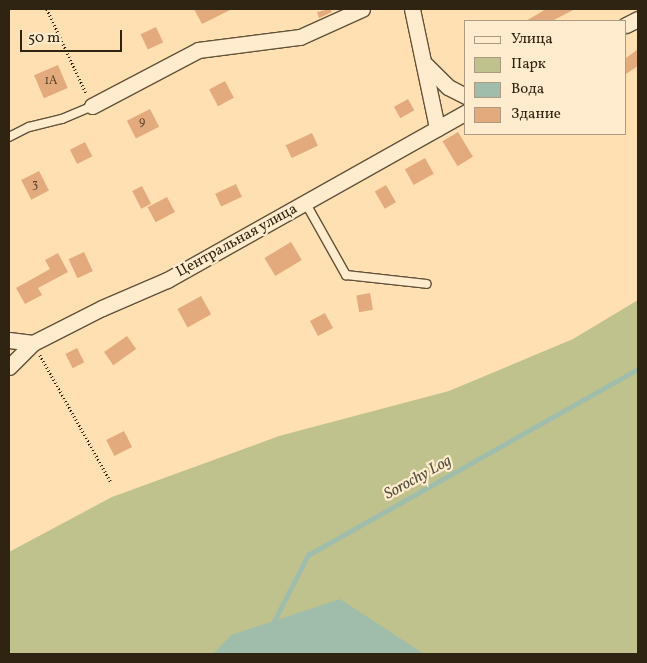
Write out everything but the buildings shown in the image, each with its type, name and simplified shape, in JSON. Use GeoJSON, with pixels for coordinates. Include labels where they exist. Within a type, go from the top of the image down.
{"type":"FeatureCollection","features":[{"type":"Feature","properties":{"kind":"street"},"geometry":{"type":"LineString","coordinates":[[92,106],[198,50],[300,37],[362,9]]}},
{"type":"Feature","properties":{"kind":"street"},"geometry":{"type":"LineString","coordinates":[[412,9],[426,65],[437,128]]}},
{"type":"Feature","properties":{"kind":"street"},"geometry":{"type":"LineString","coordinates":[[426,65],[448,87],[464,95]]}},
{"type":"Feature","properties":{"kind":"street","name":"Центральная улица"},"geometry":{"type":"LineString","coordinates":[[9,367],[33,343],[102,308],[167,280],[464,113]]}},
{"type":"Feature","properties":{"kind":"street"},"geometry":{"type":"LineString","coordinates":[[9,340],[33,343]]}},
{"type":"Feature","properties":{"kind":"lane"},"geometry":{"type":"LineString","coordinates":[[9,137],[29,127],[62,119],[92,106]]}},
{"type":"Feature","properties":{"kind":"lane"},"geometry":{"type":"LineString","coordinates":[[306,202],[346,276],[427,284]]}},
{"type":"Feature","properties":{"kind":"path"},"geometry":{"type":"LineString","coordinates":[[47,9],[92,106]]}},
{"type":"Feature","properties":{"kind":"path"},"geometry":{"type":"LineString","coordinates":[[33,343],[111,482]]}},
{"type":"Feature","properties":{"kind":"green space"},"geometry":{"type":"Polygon","coordinates":[[[638,300],[638,654],[9,654],[9,552],[112,497],[279,436],[449,391],[573,339],[638,300]]]}},
{"type":"Feature","properties":{"kind":"water"},"geometry":{"type":"Polygon","coordinates":[[[340,599],[424,654],[213,654],[231,635],[340,599]]]}},
{"type":"Feature","properties":{"kind":"waterway","name":"Sorochy Log"},"geometry":{"type":"LineString","coordinates":[[272,625],[308,555],[638,369]]}}]}
